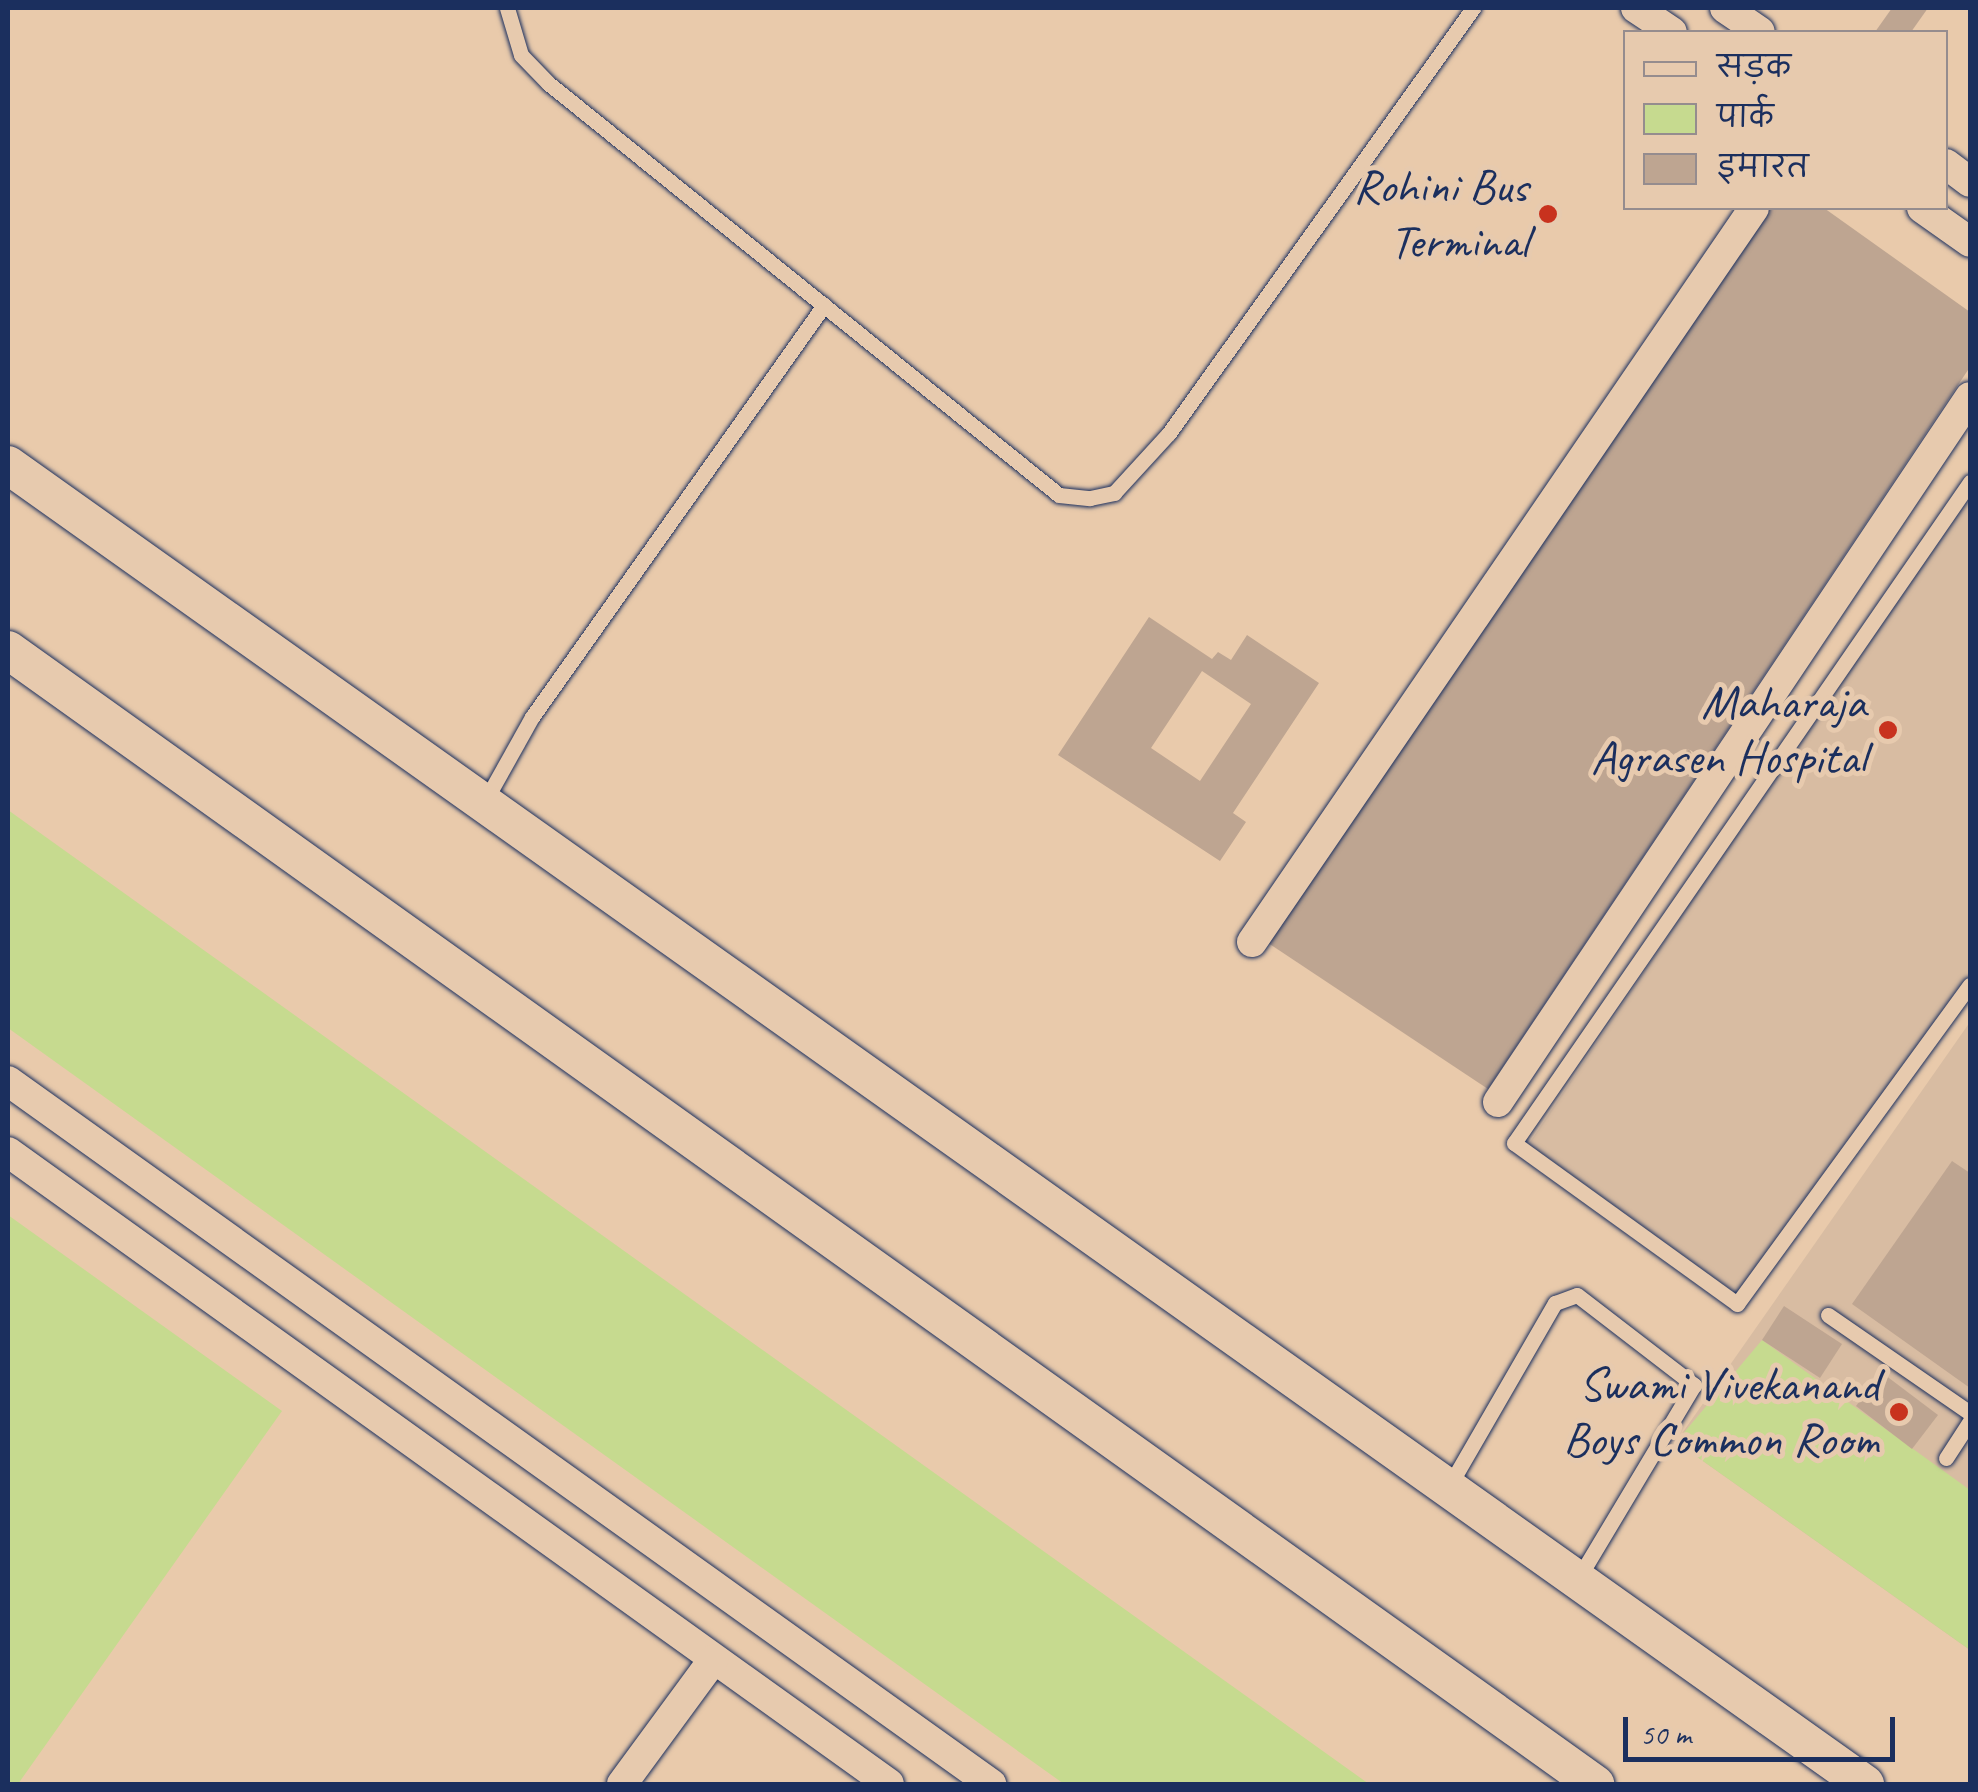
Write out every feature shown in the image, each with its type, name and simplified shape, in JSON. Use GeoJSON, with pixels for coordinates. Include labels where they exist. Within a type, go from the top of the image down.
{"type":"FeatureCollection","features":[{"type":"Feature","properties":{"kind":"street"},"geometry":{"type":"LineString","coordinates":[[1636,8],[1669,30]]}},
{"type":"Feature","properties":{"kind":"street"},"geometry":{"type":"LineString","coordinates":[[1725,8],[1757,30]]}},
{"type":"Feature","properties":{"kind":"street"},"geometry":{"type":"LineString","coordinates":[[1948,166],[1970,182]]}},
{"type":"Feature","properties":{"kind":"street"},"geometry":{"type":"LineString","coordinates":[[1252,942],[1753,210]]}},
{"type":"Feature","properties":{"kind":"street"},"geometry":{"type":"LineString","coordinates":[[1925,210],[1970,242]]}},
{"type":"Feature","properties":{"kind":"street"},"geometry":{"type":"LineString","coordinates":[[1498,1102],[1970,398]]}},
{"type":"Feature","properties":{"kind":"street"},"geometry":{"type":"LineString","coordinates":[[8,465],[1865,1784]]}},
{"type":"Feature","properties":{"kind":"street"},"geometry":{"type":"LineString","coordinates":[[8,650],[1595,1784]]}},
{"type":"Feature","properties":{"kind":"street"},"geometry":{"type":"LineString","coordinates":[[8,1081],[991,1784]]}},
{"type":"Feature","properties":{"kind":"street"},"geometry":{"type":"LineString","coordinates":[[8,1152],[889,1784]]}},
{"type":"Feature","properties":{"kind":"street"},"geometry":{"type":"LineString","coordinates":[[622,1784],[713,1660]]}},
{"type":"Feature","properties":{"kind":"lane"},"geometry":{"type":"LineString","coordinates":[[508,8],[522,55],[548,83],[1059,495],[1114,493],[1180,418],[1473,8]]}},
{"type":"Feature","properties":{"kind":"lane"},"geometry":{"type":"LineString","coordinates":[[485,802],[532,717],[824,305]]}},
{"type":"Feature","properties":{"kind":"lane"},"geometry":{"type":"LineString","coordinates":[[1970,482],[1514,1143],[1738,1304],[1970,985]]}},
{"type":"Feature","properties":{"kind":"lane"},"geometry":{"type":"LineString","coordinates":[[1448,1488],[1563,1296],[1577,1294],[1687,1372],[1692,1402],[1578,1580]]}},
{"type":"Feature","properties":{"kind":"lane"},"geometry":{"type":"LineString","coordinates":[[1828,1315],[1970,1412]]}},
{"type":"Feature","properties":{"kind":"lane"},"geometry":{"type":"LineString","coordinates":[[1946,1458],[1970,1422]]}},
{"type":"Feature","properties":{"kind":"shaded area","name":"Maharaja Agrasen Hospital"},"geometry":{"type":"Polygon","coordinates":[[[1970,485],[1970,975],[1737,1304],[1522,1154],[1970,485]]]}},
{"type":"Feature","properties":{"kind":"shaded area"},"geometry":{"type":"Polygon","coordinates":[[[1970,1022],[1970,1650],[1676,1442],[1970,1022]]]}},
{"type":"Feature","properties":{"kind":"green space"},"geometry":{"type":"Polygon","coordinates":[[[8,810],[1369,1784],[1064,1784],[8,1028],[8,810]]]}},
{"type":"Feature","properties":{"kind":"green space"},"geometry":{"type":"Polygon","coordinates":[[[8,1215],[282,1411],[18,1784],[8,1784],[8,1215]]]}},
{"type":"Feature","properties":{"kind":"green space"},"geometry":{"type":"Polygon","coordinates":[[[1762,1340],[1970,1490],[1970,1650],[1676,1442],[1762,1340]]]}},
{"type":"Feature","properties":{"kind":"building"},"geometry":{"type":"Polygon","coordinates":[[[1892,8],[1928,8],[1912,30],[1876,30],[1892,8]]]}},
{"type":"Feature","properties":{"kind":"building"},"geometry":{"type":"Polygon","coordinates":[[[1767,210],[1827,210],[1970,312],[1970,367],[1488,1089],[1268,943],[1767,210]]]}},
{"type":"Feature","properties":{"kind":"building"},"geometry":{"type":"Polygon","coordinates":[[[1149,617],[1212,659],[1218,652],[1231,660],[1247,635],[1319,683],[1233,813],[1246,822],[1220,861],[1058,755],[1149,617]],[[1202,671],[1151,748],[1200,781],[1251,704],[1202,671]]]}},
{"type":"Feature","properties":{"kind":"building"},"geometry":{"type":"Polygon","coordinates":[[[1952,1161],[1970,1173],[1970,1388],[1852,1304],[1952,1161]]]}},
{"type":"Feature","properties":{"kind":"building"},"geometry":{"type":"Polygon","coordinates":[[[1784,1306],[1842,1344],[1820,1378],[1762,1340],[1784,1306]]]}},
{"type":"Feature","properties":{"kind":"building","name":"Swami Vivekanand Boys Common Room"},"geometry":{"type":"Polygon","coordinates":[[[1881,1372],[1938,1415],[1912,1449],[1856,1406],[1881,1372]]]}},
{"type":"Feature","properties":{"kind":"place","name":"Rohini Bus Terminal"},"geometry":{"type":"Point","coordinates":[1548,214]}},
{"type":"Feature","properties":{"kind":"place","name":"Maharaja Agrasen Hospital"},"geometry":{"type":"Point","coordinates":[1888,730]}},
{"type":"Feature","properties":{"kind":"place","name":"Swami Vivekanand Boys Common Room"},"geometry":{"type":"Point","coordinates":[1899,1412]}}]}
